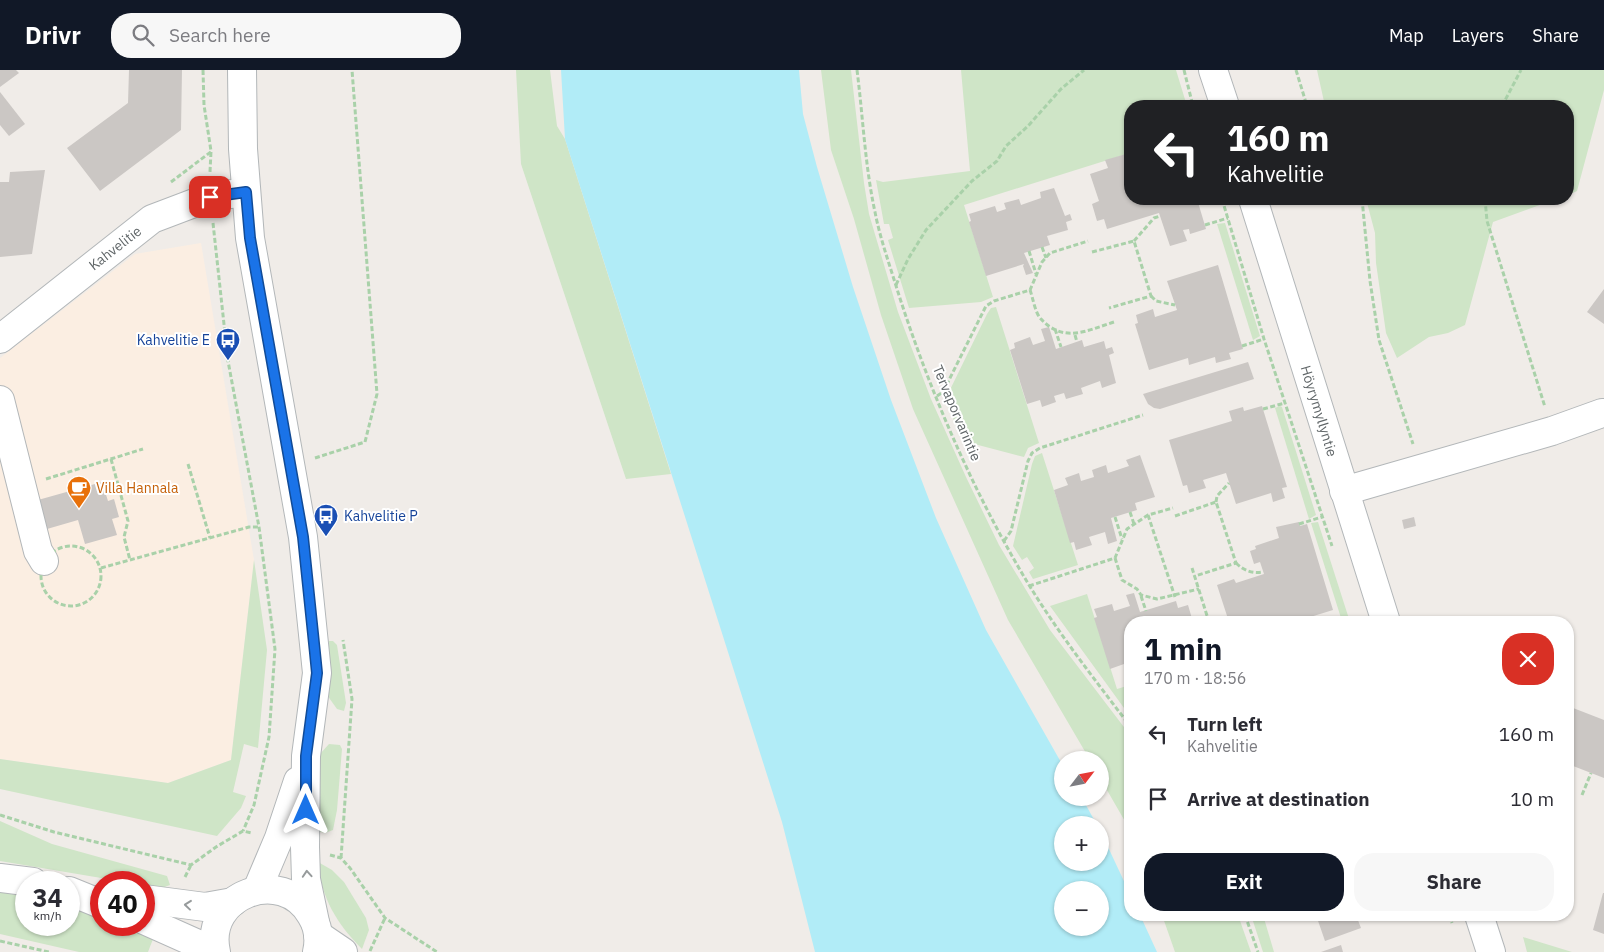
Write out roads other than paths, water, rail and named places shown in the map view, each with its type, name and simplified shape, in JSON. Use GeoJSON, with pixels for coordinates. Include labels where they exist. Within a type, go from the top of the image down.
{"type":"FeatureCollection","features":[{"type":"Feature","properties":{"kind":"street"},"geometry":{"type":"LineString","coordinates":[[242,70],[243,149],[250,238],[303,537],[317,673],[306,756],[305,847],[306,879],[317,936]]}},
{"type":"Feature","properties":{"kind":"street"},"geometry":{"type":"LineString","coordinates":[[1213,70],[1223,100]]}},
{"type":"Feature","properties":{"kind":"street","name":"Kahvelitie"},"geometry":{"type":"LineString","coordinates":[[0,340],[152,218],[210,197],[246,192]]}},
{"type":"Feature","properties":{"kind":"street","name":"Höyrymyllyntie"},"geometry":{"type":"LineString","coordinates":[[1255,205],[1384,616]]}},
{"type":"Feature","properties":{"kind":"street"},"geometry":{"type":"LineString","coordinates":[[0,400],[38,550],[44,561]]}},
{"type":"Feature","properties":{"kind":"street"},"geometry":{"type":"LineString","coordinates":[[1344,491],[1552,431],[1602,413]]}},
{"type":"Feature","properties":{"kind":"street"},"geometry":{"type":"LineString","coordinates":[[257,890],[279,838],[306,756]]}},
{"type":"Feature","properties":{"kind":"street"},"geometry":{"type":"LineString","coordinates":[[0,878],[15,880]]}},
{"type":"Feature","properties":{"kind":"street"},"geometry":{"type":"LineString","coordinates":[[216,952],[215,934],[218,922],[233,902],[243,895],[257,890],[271,889],[285,892],[298,899],[308,909],[317,936],[343,952]]}},
{"type":"Feature","properties":{"kind":"street"},"geometry":{"type":"LineString","coordinates":[[155,900],[205,907],[233,902]]}},
{"type":"Feature","properties":{"kind":"street"},"geometry":{"type":"LineString","coordinates":[[1481,921],[1491,952]]}},
{"type":"Feature","properties":{"kind":"street"},"geometry":{"type":"LineString","coordinates":[[155,925],[200,945],[209,952]]}},
{"type":"Feature","properties":{"kind":"water"},"geometry":{"type":"Polygon","coordinates":[[[561,70],[799,70],[803,114],[853,287],[891,400],[936,518],[986,630],[1055,751],[1054,806],[1086,806],[1092,816],[1054,816],[1054,871],[1109,871],[1109,849],[1124,881],[1124,921],[1143,921],[1157,952],[815,952],[782,822],[565,139],[561,70]]]}},
{"type":"Feature","properties":{"kind":"place","name":"Kahvelitie E"},"geometry":{"type":"Point","coordinates":[228,361]}},
{"type":"Feature","properties":{"kind":"place","name":"Villa Hannala"},"geometry":{"type":"Point","coordinates":[79,509]}},
{"type":"Feature","properties":{"kind":"place","name":"Kahvelitie P"},"geometry":{"type":"Point","coordinates":[326,537]}}]}
